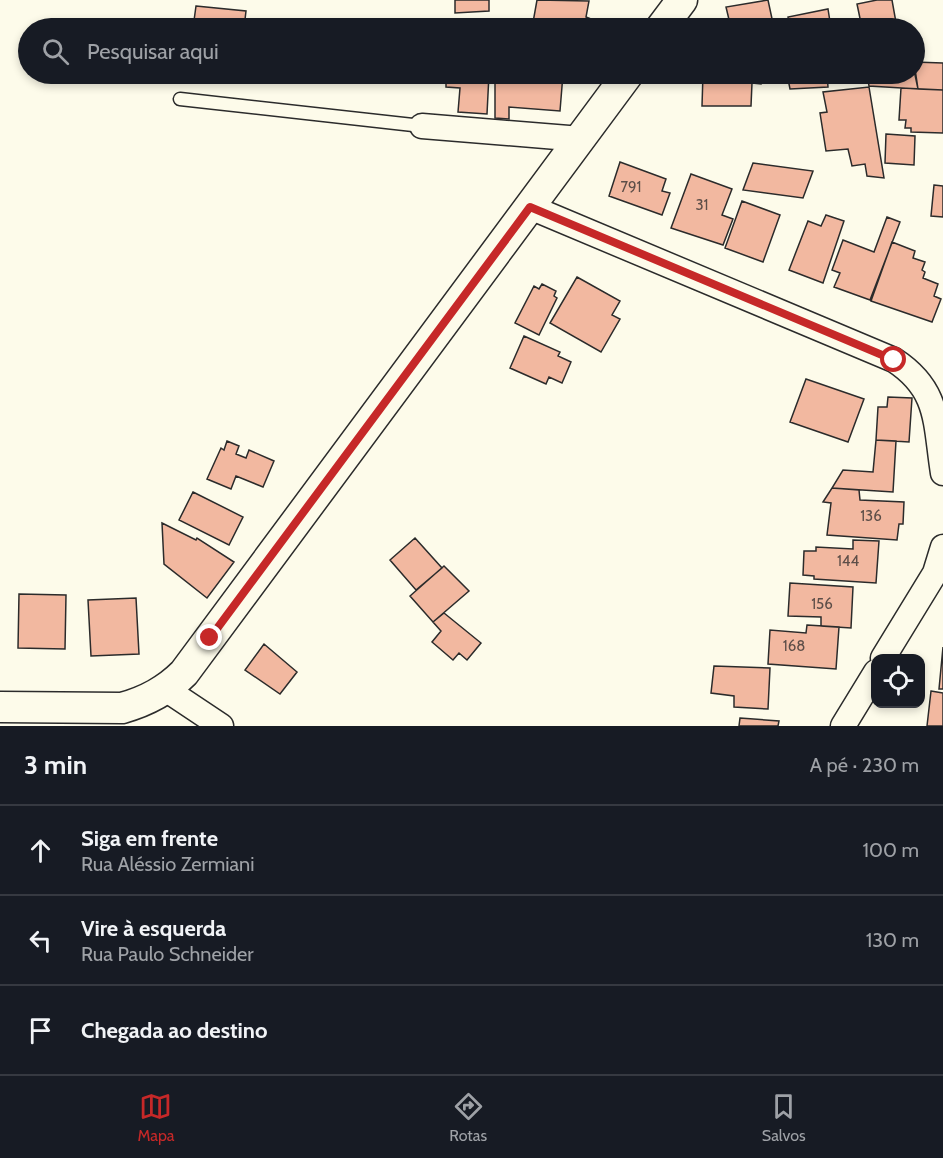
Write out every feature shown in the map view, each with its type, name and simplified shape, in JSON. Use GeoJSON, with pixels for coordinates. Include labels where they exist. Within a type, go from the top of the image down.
{"type":"FeatureCollection","features":[{"type":"Feature","properties":{"kind":"street"},"geometry":{"type":"LineString","coordinates":[[668,18],[682,0]]}},
{"type":"Feature","properties":{"kind":"street"},"geometry":{"type":"LineString","coordinates":[[0,707],[122,708],[167,690],[184,673],[621,84]]}},
{"type":"Feature","properties":{"kind":"street"},"geometry":{"type":"LineString","coordinates":[[422,126],[580,139]]}},
{"type":"Feature","properties":{"kind":"street"},"geometry":{"type":"LineString","coordinates":[[530,207],[894,360],[923,384],[932,403],[943,473]]}},
{"type":"Feature","properties":{"kind":"street"},"geometry":{"type":"LineString","coordinates":[[886,654],[934,573],[943,548]]}},
{"type":"Feature","properties":{"kind":"street"},"geometry":{"type":"LineString","coordinates":[[843,726],[871,680]]}},
{"type":"Feature","properties":{"kind":"street"},"geometry":{"type":"LineString","coordinates":[[167,690],[221,726]]}},
{"type":"Feature","properties":{"kind":"lane"},"geometry":{"type":"LineString","coordinates":[[180,99],[422,126]]}},
{"type":"Feature","properties":{"kind":"building"},"geometry":{"type":"Polygon","coordinates":[[[455,0],[489,0],[489,11],[455,13],[455,0]]]}},
{"type":"Feature","properties":{"kind":"building"},"geometry":{"type":"Polygon","coordinates":[[[537,0],[589,1],[586,17],[588,18],[534,18],[537,0]]]}},
{"type":"Feature","properties":{"kind":"building"},"geometry":{"type":"Polygon","coordinates":[[[768,0],[772,18],[729,18],[726,7],[768,0]]]}},
{"type":"Feature","properties":{"kind":"building"},"geometry":{"type":"Polygon","coordinates":[[[892,0],[895,18],[860,18],[857,4],[892,0]]]}},
{"type":"Feature","properties":{"kind":"building"},"geometry":{"type":"Polygon","coordinates":[[[196,6],[246,11],[245,18],[194,18],[196,6]]]}},
{"type":"Feature","properties":{"kind":"building"},"geometry":{"type":"Polygon","coordinates":[[[828,9],[829,18],[788,18],[828,9]]]}},
{"type":"Feature","properties":{"kind":"building"},"geometry":{"type":"Polygon","coordinates":[[[925,62],[943,63],[943,90],[918,89],[917,84],[925,84],[925,62]]]}},
{"type":"Feature","properties":{"kind":"building"},"geometry":{"type":"Polygon","coordinates":[[[446,84],[488,84],[487,114],[458,112],[460,88],[446,87],[446,84]]]}},
{"type":"Feature","properties":{"kind":"building"},"geometry":{"type":"Polygon","coordinates":[[[495,84],[562,84],[560,111],[509,107],[509,119],[495,118],[495,84]]]}},
{"type":"Feature","properties":{"kind":"building"},"geometry":{"type":"Polygon","coordinates":[[[703,84],[752,84],[751,106],[702,106],[703,84]]]}},
{"type":"Feature","properties":{"kind":"building"},"geometry":{"type":"Polygon","coordinates":[[[789,84],[828,84],[828,87],[790,89],[789,84]]]}},
{"type":"Feature","properties":{"kind":"building"},"geometry":{"type":"Polygon","coordinates":[[[869,84],[917,84],[918,89],[869,86],[869,84]]]}},
{"type":"Feature","properties":{"kind":"building"},"geometry":{"type":"Polygon","coordinates":[[[869,87],[884,178],[867,176],[865,164],[852,166],[848,149],[826,151],[820,113],[827,112],[823,92],[869,87]]]}},
{"type":"Feature","properties":{"kind":"building"},"geometry":{"type":"Polygon","coordinates":[[[901,88],[943,90],[943,133],[911,132],[911,128],[905,128],[906,120],[899,120],[901,88]]]}},
{"type":"Feature","properties":{"kind":"building"},"geometry":{"type":"Polygon","coordinates":[[[886,134],[915,136],[914,165],[885,163],[886,134]]]}},
{"type":"Feature","properties":{"kind":"building"},"geometry":{"type":"Polygon","coordinates":[[[620,162],[666,179],[662,191],[670,193],[662,215],[609,196],[620,162]]]}},
{"type":"Feature","properties":{"kind":"building"},"geometry":{"type":"Polygon","coordinates":[[[753,163],[813,171],[803,198],[743,190],[753,163]]]}},
{"type":"Feature","properties":{"kind":"building"},"geometry":{"type":"Polygon","coordinates":[[[691,174],[732,189],[722,215],[733,219],[723,245],[671,228],[691,174]]]}},
{"type":"Feature","properties":{"kind":"building"},"geometry":{"type":"Polygon","coordinates":[[[934,185],[943,186],[943,217],[931,216],[934,185]]]}},
{"type":"Feature","properties":{"kind":"building"},"geometry":{"type":"Polygon","coordinates":[[[742,201],[780,215],[763,262],[725,248],[742,201]]]}},
{"type":"Feature","properties":{"kind":"building"},"geometry":{"type":"Polygon","coordinates":[[[826,215],[844,221],[823,283],[789,270],[808,221],[821,226],[826,215]]]}},
{"type":"Feature","properties":{"kind":"building"},"geometry":{"type":"Polygon","coordinates":[[[887,217],[900,222],[870,300],[834,287],[840,273],[832,270],[843,240],[874,252],[887,217]]]}},
{"type":"Feature","properties":{"kind":"building"},"geometry":{"type":"Polygon","coordinates":[[[892,242],[915,251],[913,258],[925,262],[922,270],[925,272],[923,278],[938,284],[934,296],[941,299],[932,322],[871,301],[892,242]]]}},
{"type":"Feature","properties":{"kind":"building"},"geometry":{"type":"Polygon","coordinates":[[[577,277],[620,301],[612,315],[620,319],[601,352],[550,323],[577,277]]]}},
{"type":"Feature","properties":{"kind":"building"},"geometry":{"type":"Polygon","coordinates":[[[542,284],[556,291],[554,296],[557,298],[539,335],[515,323],[534,286],[539,289],[542,284]]]}},
{"type":"Feature","properties":{"kind":"building"},"geometry":{"type":"Polygon","coordinates":[[[524,336],[560,352],[558,356],[571,362],[562,383],[549,377],[546,384],[510,368],[524,336]]]}},
{"type":"Feature","properties":{"kind":"building"},"geometry":{"type":"Polygon","coordinates":[[[806,379],[864,399],[848,442],[790,422],[806,379]]]}},
{"type":"Feature","properties":{"kind":"building"},"geometry":{"type":"Polygon","coordinates":[[[888,397],[912,398],[909,442],[876,440],[878,407],[887,407],[888,397]]]}},
{"type":"Feature","properties":{"kind":"building"},"geometry":{"type":"Polygon","coordinates":[[[876,440],[896,441],[893,492],[832,488],[843,470],[873,472],[876,440]]]}},
{"type":"Feature","properties":{"kind":"building"},"geometry":{"type":"Polygon","coordinates":[[[227,441],[239,446],[236,454],[246,458],[249,450],[274,461],[263,487],[236,476],[231,489],[207,479],[221,448],[224,450],[227,441]]]}},
{"type":"Feature","properties":{"kind":"building"},"geometry":{"type":"Polygon","coordinates":[[[832,488],[859,490],[860,500],[904,502],[903,524],[899,524],[897,540],[827,535],[831,503],[823,502],[832,488]]]}},
{"type":"Feature","properties":{"kind":"building"},"geometry":{"type":"Polygon","coordinates":[[[193,492],[243,517],[229,545],[179,520],[193,492]]]}},
{"type":"Feature","properties":{"kind":"building"},"geometry":{"type":"Polygon","coordinates":[[[162,523],[196,540],[197,538],[234,562],[207,598],[164,564],[162,523]]]}},
{"type":"Feature","properties":{"kind":"building"},"geometry":{"type":"Polygon","coordinates":[[[415,538],[442,568],[416,590],[390,560],[415,538]]]}},
{"type":"Feature","properties":{"kind":"building"},"geometry":{"type":"Polygon","coordinates":[[[853,540],[879,541],[876,583],[814,579],[814,576],[803,575],[804,551],[816,551],[816,547],[853,549],[853,540]]]}},
{"type":"Feature","properties":{"kind":"building"},"geometry":{"type":"Polygon","coordinates":[[[444,566],[469,591],[433,622],[410,596],[444,566]]]}},
{"type":"Feature","properties":{"kind":"building"},"geometry":{"type":"Polygon","coordinates":[[[790,583],[853,587],[851,628],[821,626],[821,617],[788,616],[790,583]]]}},
{"type":"Feature","properties":{"kind":"building"},"geometry":{"type":"Polygon","coordinates":[[[19,594],[66,595],[65,649],[18,648],[19,594]]]}},
{"type":"Feature","properties":{"kind":"building"},"geometry":{"type":"Polygon","coordinates":[[[136,598],[139,654],[91,656],[88,600],[136,598]]]}},
{"type":"Feature","properties":{"kind":"building"},"geometry":{"type":"Polygon","coordinates":[[[444,613],[481,643],[467,660],[459,653],[453,660],[432,642],[441,631],[433,622],[444,613]]]}},
{"type":"Feature","properties":{"kind":"building"},"geometry":{"type":"Polygon","coordinates":[[[807,625],[839,627],[836,669],[768,664],[770,630],[806,633],[807,625]]]}},
{"type":"Feature","properties":{"kind":"building"},"geometry":{"type":"Polygon","coordinates":[[[264,644],[297,672],[280,694],[245,670],[264,644]]]}},
{"type":"Feature","properties":{"kind":"building"},"geometry":{"type":"Polygon","coordinates":[[[943,647],[943,689],[939,689],[943,647]]]}},
{"type":"Feature","properties":{"kind":"building"},"geometry":{"type":"Polygon","coordinates":[[[714,666],[770,668],[768,709],[734,707],[734,696],[711,693],[714,666]]]}},
{"type":"Feature","properties":{"kind":"building"},"geometry":{"type":"Polygon","coordinates":[[[931,691],[943,693],[943,726],[927,726],[931,691]]]}},
{"type":"Feature","properties":{"kind":"building"},"geometry":{"type":"Polygon","coordinates":[[[740,718],[779,721],[778,726],[739,726],[740,718]]]}},
{"type":"Feature","properties":{"kind":"route"},"geometry":{"type":"LineString","coordinates":[[210,638],[530,207],[894,360]]}}]}
